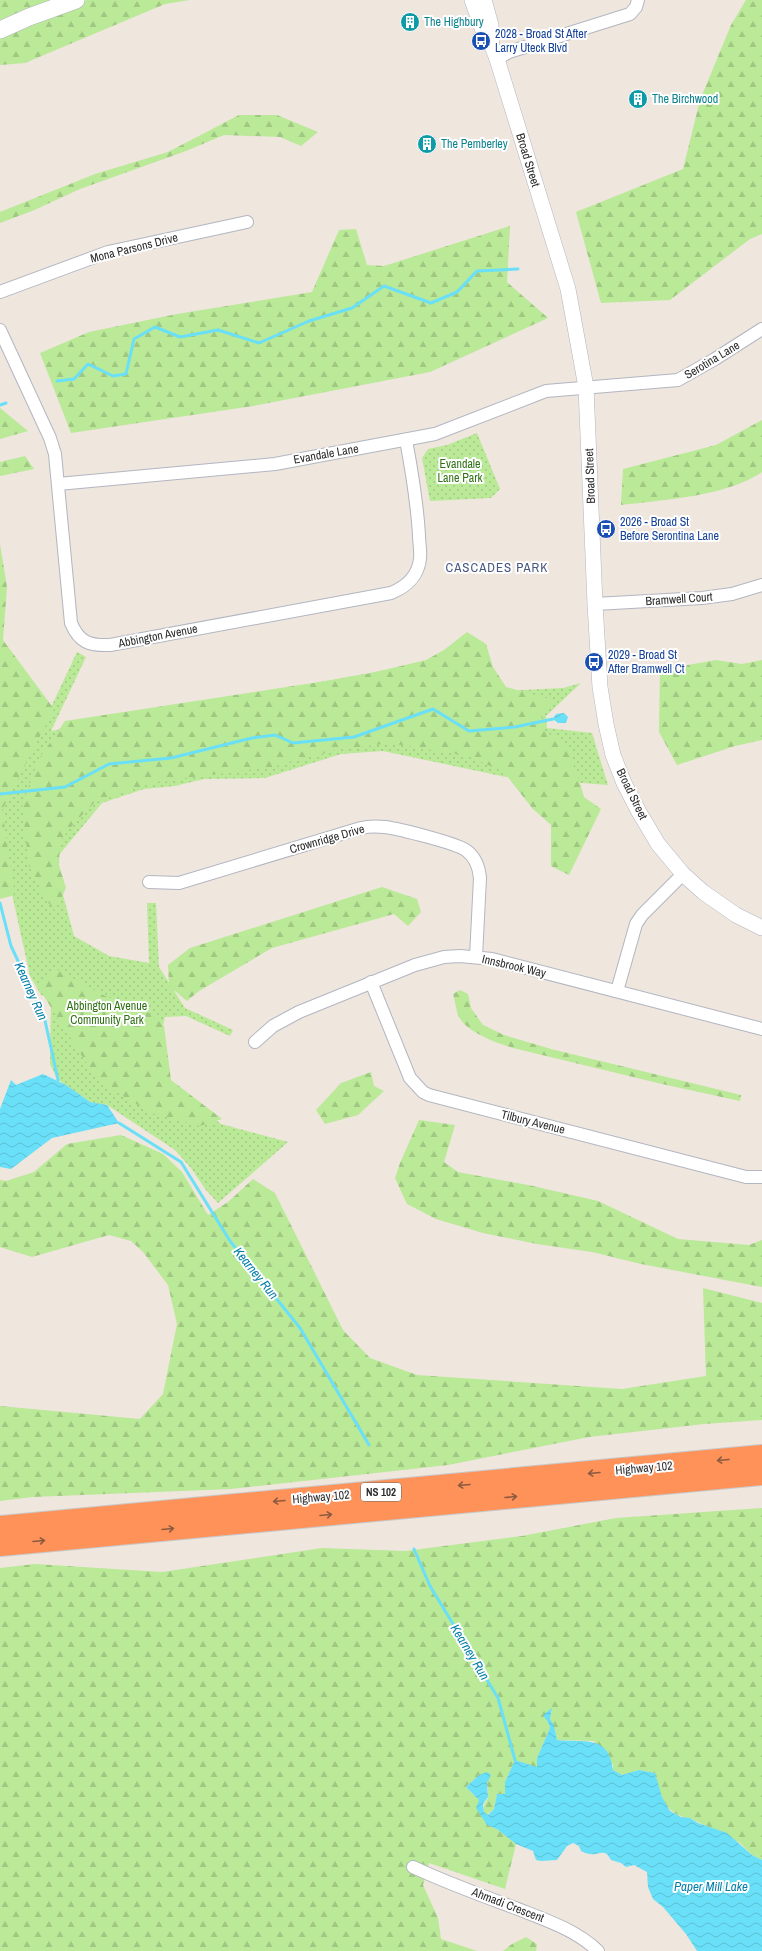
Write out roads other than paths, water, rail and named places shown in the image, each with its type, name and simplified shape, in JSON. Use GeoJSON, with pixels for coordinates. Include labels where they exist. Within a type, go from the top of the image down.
{"type":"FeatureCollection","features":[{"type":"Feature","properties":{"kind":"highway","name":"Highway 102"},"geometry":{"type":"LineString","coordinates":[[0,1527],[762,1456]]}},
{"type":"Feature","properties":{"kind":"highway","name":"Highway 102"},"geometry":{"type":"LineString","coordinates":[[0,1545],[762,1474]]}},
{"type":"Feature","properties":{"kind":"main road"},"geometry":{"type":"LineString","coordinates":[[0,30],[29,17],[76,0]]}},
{"type":"Feature","properties":{"kind":"street","name":"Broad Street"},"geometry":{"type":"LineString","coordinates":[[472,0],[482,28],[494,52],[568,289],[586,387],[600,687],[613,755],[639,812],[658,844],[683,874],[703,892],[729,910],[762,928]]}},
{"type":"Feature","properties":{"kind":"street","name":"Broad Street"},"geometry":{"type":"LineString","coordinates":[[484,0],[491,25],[494,52]]}},
{"type":"Feature","properties":{"kind":"street"},"geometry":{"type":"LineString","coordinates":[[494,52],[509,52],[630,14],[636,7],[638,0]]}},
{"type":"Feature","properties":{"kind":"street","name":"Mona Parsons Drive"},"geometry":{"type":"LineString","coordinates":[[0,292],[108,252],[247,222]]}},
{"type":"Feature","properties":{"kind":"street","name":"Serotina Lane"},"geometry":{"type":"LineString","coordinates":[[586,387],[678,380],[709,363],[762,329]]}},
{"type":"Feature","properties":{"kind":"street","name":"Abbington Avenue"},"geometry":{"type":"LineString","coordinates":[[0,330],[50,438],[55,454],[71,622],[76,634],[85,642],[97,646],[110,645],[391,593],[402,588],[413,576],[420,559],[416,496],[406,440]]}},
{"type":"Feature","properties":{"kind":"street","name":"Evandale Lane"},"geometry":{"type":"LineString","coordinates":[[58,484],[275,464],[406,440],[446,431],[546,391],[586,387]]}},
{"type":"Feature","properties":{"kind":"street","name":"Bramwell Court"},"geometry":{"type":"LineString","coordinates":[[595,604],[702,598],[732,594],[762,585]]}},
{"type":"Feature","properties":{"kind":"street","name":"Crownridge Drive"},"geometry":{"type":"LineString","coordinates":[[149,882],[179,883],[361,828],[373,826],[386,827],[458,846],[474,858],[478,867],[480,878],[476,957]]}},
{"type":"Feature","properties":{"kind":"street"},"geometry":{"type":"LineString","coordinates":[[617,991],[636,924],[642,915],[683,874]]}},
{"type":"Feature","properties":{"kind":"street","name":"Innsbrook Way"},"geometry":{"type":"LineString","coordinates":[[255,1042],[273,1026],[299,1012],[371,982],[430,960],[476,957],[492,959],[762,1029]]}},
{"type":"Feature","properties":{"kind":"street","name":"Tilbury Avenue"},"geometry":{"type":"LineString","coordinates":[[371,982],[410,1078],[423,1092],[429,1095],[746,1177],[762,1177]]}},
{"type":"Feature","properties":{"kind":"street","name":"Ahmadi Crescent"},"geometry":{"type":"LineString","coordinates":[[413,1867],[442,1881],[552,1922],[573,1932],[598,1951]]}},
{"type":"Feature","properties":{"kind":"water"},"geometry":{"type":"Polygon","coordinates":[[[564,713],[568,717],[566,723],[558,723],[553,719],[556,714],[564,713]]]}},
{"type":"Feature","properties":{"kind":"water"},"geometry":{"type":"Polygon","coordinates":[[[43,1074],[66,1085],[90,1102],[107,1105],[119,1123],[52,1138],[11,1169],[0,1167],[0,1109],[11,1080],[16,1085],[43,1074]]]}},
{"type":"Feature","properties":{"kind":"water","name":"Paper Mill Lake"},"geometry":{"type":"Polygon","coordinates":[[[552,1708],[550,1719],[554,1725],[557,1740],[586,1741],[601,1745],[611,1758],[613,1770],[622,1775],[639,1770],[655,1773],[662,1797],[670,1811],[681,1817],[690,1818],[698,1823],[727,1833],[752,1855],[762,1860],[762,1951],[697,1951],[686,1934],[663,1907],[653,1899],[648,1887],[647,1872],[634,1865],[626,1867],[621,1863],[611,1860],[608,1855],[604,1853],[591,1854],[581,1851],[579,1846],[573,1843],[567,1846],[557,1860],[536,1860],[533,1851],[516,1844],[497,1829],[487,1825],[476,1808],[479,1800],[466,1787],[479,1775],[487,1772],[491,1775],[487,1783],[488,1797],[483,1804],[484,1812],[488,1815],[494,1809],[497,1794],[505,1794],[505,1782],[515,1760],[537,1767],[537,1758],[550,1728],[543,1715],[552,1708]]]}},
{"type":"Feature","properties":{"kind":"waterway"},"geometry":{"type":"LineString","coordinates":[[57,381],[74,379],[88,364],[113,376],[126,374],[134,339],[155,327],[180,337],[218,330],[259,343],[309,321],[352,308],[384,286],[431,303],[457,292],[477,271],[518,269]]}},
{"type":"Feature","properties":{"kind":"waterway"},"geometry":{"type":"LineString","coordinates":[[0,405],[6,403]]}},
{"type":"Feature","properties":{"kind":"waterway"},"geometry":{"type":"LineString","coordinates":[[0,794],[65,787],[109,764],[171,758],[252,738],[275,735],[293,743],[354,737],[433,709],[469,731],[515,727],[553,719]]}},
{"type":"Feature","properties":{"kind":"waterway","name":"Kearney Run"},"geometry":{"type":"LineString","coordinates":[[0,903],[11,946],[44,1016],[58,1080]]}},
{"type":"Feature","properties":{"kind":"waterway","name":"Kearney Run"},"geometry":{"type":"LineString","coordinates":[[119,1123],[181,1162],[230,1241],[300,1328],[369,1445]]}},
{"type":"Feature","properties":{"kind":"waterway","name":"Kearney Run"},"geometry":{"type":"LineString","coordinates":[[414,1549],[430,1586],[498,1698],[515,1760]]}},
{"type":"Feature","properties":{"kind":"place","name":"The Highbury"},"geometry":{"type":"Point","coordinates":[410,22]}},
{"type":"Feature","properties":{"kind":"place","name":"2028 - Broad St After Larry Uteck Blvd"},"geometry":{"type":"Point","coordinates":[481,41]}},
{"type":"Feature","properties":{"kind":"place","name":"The Birchwood"},"geometry":{"type":"Point","coordinates":[638,99]}},
{"type":"Feature","properties":{"kind":"place","name":"The Pemberley"},"geometry":{"type":"Point","coordinates":[427,144]}},
{"type":"Feature","properties":{"kind":"place","name":"2026 - Broad St Before Serontina Lane"},"geometry":{"type":"Point","coordinates":[606,529]}},
{"type":"Feature","properties":{"kind":"place","name":"2029 - Broad St After Bramwell Ct"},"geometry":{"type":"Point","coordinates":[594,662]}},
{"type":"Feature","properties":{"kind":"district","name":"CASCADES PARK"},"geometry":{"type":"Point","coordinates":[497,567]}},
{"type":"Feature","properties":{"kind":"park label","name":"Evandale Lane Park"},"geometry":{"type":"Point","coordinates":[460,471]}},
{"type":"Feature","properties":{"kind":"park label","name":"Abbington Avenue Community Park"},"geometry":{"type":"Point","coordinates":[107,1013]}}]}
